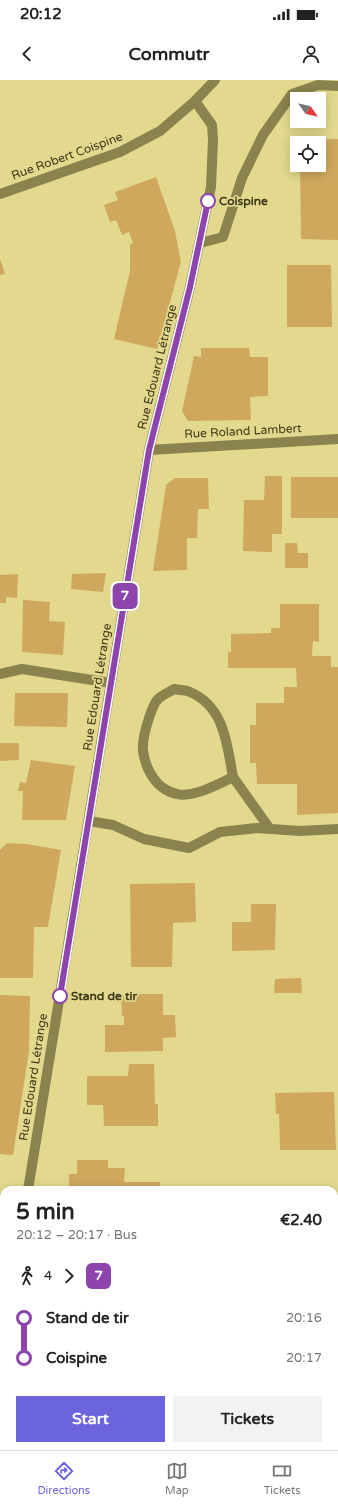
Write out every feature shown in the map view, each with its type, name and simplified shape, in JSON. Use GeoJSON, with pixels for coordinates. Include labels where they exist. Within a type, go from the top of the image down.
{"type":"FeatureCollection","features":[{"type":"Feature","properties":{"kind":"street","name":"Rue Robert Coispine"},"geometry":{"type":"LineString","coordinates":[[0,194],[120,152],[160,131],[195,101],[215,80]]}},
{"type":"Feature","properties":{"kind":"street"},"geometry":{"type":"LineString","coordinates":[[200,243],[223,237],[242,178],[263,135],[292,94],[318,85],[338,86]]}},
{"type":"Feature","properties":{"kind":"street","name":"Rue Edouard Létrange"},"geometry":{"type":"LineString","coordinates":[[29,1186],[149,450],[200,243],[211,187],[213,140],[212,125],[195,101]]}},
{"type":"Feature","properties":{"kind":"street","name":"Rue Roland Lambert"},"geometry":{"type":"LineString","coordinates":[[149,450],[338,439]]}},
{"type":"Feature","properties":{"kind":"street"},"geometry":{"type":"LineString","coordinates":[[0,674],[22,669],[111,683]]}},
{"type":"Feature","properties":{"kind":"street"},"geometry":{"type":"LineString","coordinates":[[233,777],[213,787],[195,793],[178,795],[155,782],[148,770],[143,750],[146,727],[159,698],[174,689],[190,692],[208,705],[219,719],[227,744],[233,777],[270,828]]}},
{"type":"Feature","properties":{"kind":"street"},"geometry":{"type":"LineString","coordinates":[[89,821],[113,825],[144,839],[189,848],[220,832],[257,828],[300,831],[338,829]]}},
{"type":"Feature","properties":{"kind":"building"},"geometry":{"type":"Polygon","coordinates":[[[326,139],[338,139],[338,240],[301,239],[300,172],[326,172],[326,139]]]}},
{"type":"Feature","properties":{"kind":"building"},"geometry":{"type":"Polygon","coordinates":[[[156,177],[175,231],[181,262],[157,349],[114,339],[130,271],[130,245],[133,243],[129,232],[122,235],[116,220],[110,222],[104,205],[118,200],[115,192],[156,177]]]}},
{"type":"Feature","properties":{"kind":"building"},"geometry":{"type":"Polygon","coordinates":[[[0,259],[5,274],[0,275],[0,259]]]}},
{"type":"Feature","properties":{"kind":"building"},"geometry":{"type":"Polygon","coordinates":[[[287,265],[331,265],[332,327],[287,327],[287,265]]]}},
{"type":"Feature","properties":{"kind":"building"},"geometry":{"type":"Polygon","coordinates":[[[201,348],[249,348],[250,357],[268,357],[268,396],[250,397],[251,420],[188,421],[182,411],[194,356],[201,357],[201,348]]]}},
{"type":"Feature","properties":{"kind":"building"},"geometry":{"type":"Polygon","coordinates":[[[265,476],[282,476],[282,534],[272,534],[272,552],[243,551],[244,500],[264,500],[265,476]]]}},
{"type":"Feature","properties":{"kind":"building"},"geometry":{"type":"Polygon","coordinates":[[[291,477],[338,477],[338,518],[291,518],[291,477]]]}},
{"type":"Feature","properties":{"kind":"building"},"geometry":{"type":"Polygon","coordinates":[[[175,478],[208,478],[209,509],[198,509],[197,538],[187,538],[187,570],[153,571],[166,485],[175,478]]]}},
{"type":"Feature","properties":{"kind":"building"},"geometry":{"type":"Polygon","coordinates":[[[285,543],[297,543],[298,553],[308,553],[308,568],[285,568],[285,543]]]}},
{"type":"Feature","properties":{"kind":"building"},"geometry":{"type":"Polygon","coordinates":[[[106,573],[103,592],[71,589],[72,574],[106,573]]]}},
{"type":"Feature","properties":{"kind":"building"},"geometry":{"type":"Polygon","coordinates":[[[18,574],[17,598],[6,597],[6,603],[0,603],[0,575],[18,574]]]}},
{"type":"Feature","properties":{"kind":"building"},"geometry":{"type":"Polygon","coordinates":[[[23,600],[50,602],[49,621],[65,622],[63,655],[22,652],[23,600]]]}},
{"type":"Feature","properties":{"kind":"building"},"geometry":{"type":"Polygon","coordinates":[[[280,604],[319,604],[319,642],[313,641],[312,656],[331,656],[331,667],[338,667],[338,813],[297,815],[297,784],[257,784],[256,763],[250,763],[250,725],[256,725],[256,703],[284,703],[284,687],[297,687],[296,668],[228,668],[228,652],[231,652],[231,634],[271,633],[271,628],[280,628],[280,604]]]}},
{"type":"Feature","properties":{"kind":"building"},"geometry":{"type":"Polygon","coordinates":[[[15,693],[68,693],[67,727],[14,726],[15,693]]]}},
{"type":"Feature","properties":{"kind":"building"},"geometry":{"type":"Polygon","coordinates":[[[0,743],[19,743],[19,760],[0,761],[0,743]]]}},
{"type":"Feature","properties":{"kind":"building"},"geometry":{"type":"Polygon","coordinates":[[[31,760],[75,766],[66,820],[22,820],[23,791],[18,791],[20,782],[26,783],[31,760]]]}},
{"type":"Feature","properties":{"kind":"building"},"geometry":{"type":"Polygon","coordinates":[[[7,843],[26,844],[61,850],[48,927],[34,927],[33,978],[0,978],[0,850],[7,843]]]}},
{"type":"Feature","properties":{"kind":"building"},"geometry":{"type":"Polygon","coordinates":[[[195,883],[196,922],[173,923],[172,967],[131,967],[130,884],[195,883]]]}},
{"type":"Feature","properties":{"kind":"building"},"geometry":{"type":"Polygon","coordinates":[[[251,904],[276,904],[275,950],[232,951],[232,922],[251,922],[251,904]]]}},
{"type":"Feature","properties":{"kind":"building"},"geometry":{"type":"Polygon","coordinates":[[[301,978],[302,993],[274,993],[275,979],[301,978]]]}},
{"type":"Feature","properties":{"kind":"building"},"geometry":{"type":"Polygon","coordinates":[[[121,994],[163,994],[163,1015],[175,1015],[176,1037],[163,1038],[163,1051],[105,1052],[105,1025],[124,1025],[121,994]]]}},
{"type":"Feature","properties":{"kind":"building"},"geometry":{"type":"Polygon","coordinates":[[[0,995],[30,996],[29,1051],[13,1155],[0,1154],[0,995]]]}},
{"type":"Feature","properties":{"kind":"building"},"geometry":{"type":"Polygon","coordinates":[[[129,1064],[154,1064],[155,1104],[158,1104],[158,1126],[104,1126],[103,1105],[87,1105],[87,1076],[128,1076],[129,1064]]]}},
{"type":"Feature","properties":{"kind":"building"},"geometry":{"type":"Polygon","coordinates":[[[334,1092],[336,1150],[280,1150],[279,1114],[276,1114],[275,1093],[334,1092]]]}},
{"type":"Feature","properties":{"kind":"building"},"geometry":{"type":"Polygon","coordinates":[[[77,1160],[108,1160],[108,1168],[125,1168],[124,1182],[160,1182],[160,1186],[69,1186],[69,1174],[77,1174],[77,1160]]]}},
{"type":"Feature","properties":{"kind":"bus line","name":"7"},"geometry":{"type":"LineString","coordinates":[[60,996],[149,450],[190,287],[208,201]]}},
{"type":"Feature","properties":{"kind":"place","name":"Coispine"},"geometry":{"type":"Point","coordinates":[208,201]}},
{"type":"Feature","properties":{"kind":"place","name":"Stand de tir"},"geometry":{"type":"Point","coordinates":[60,996]}}]}
